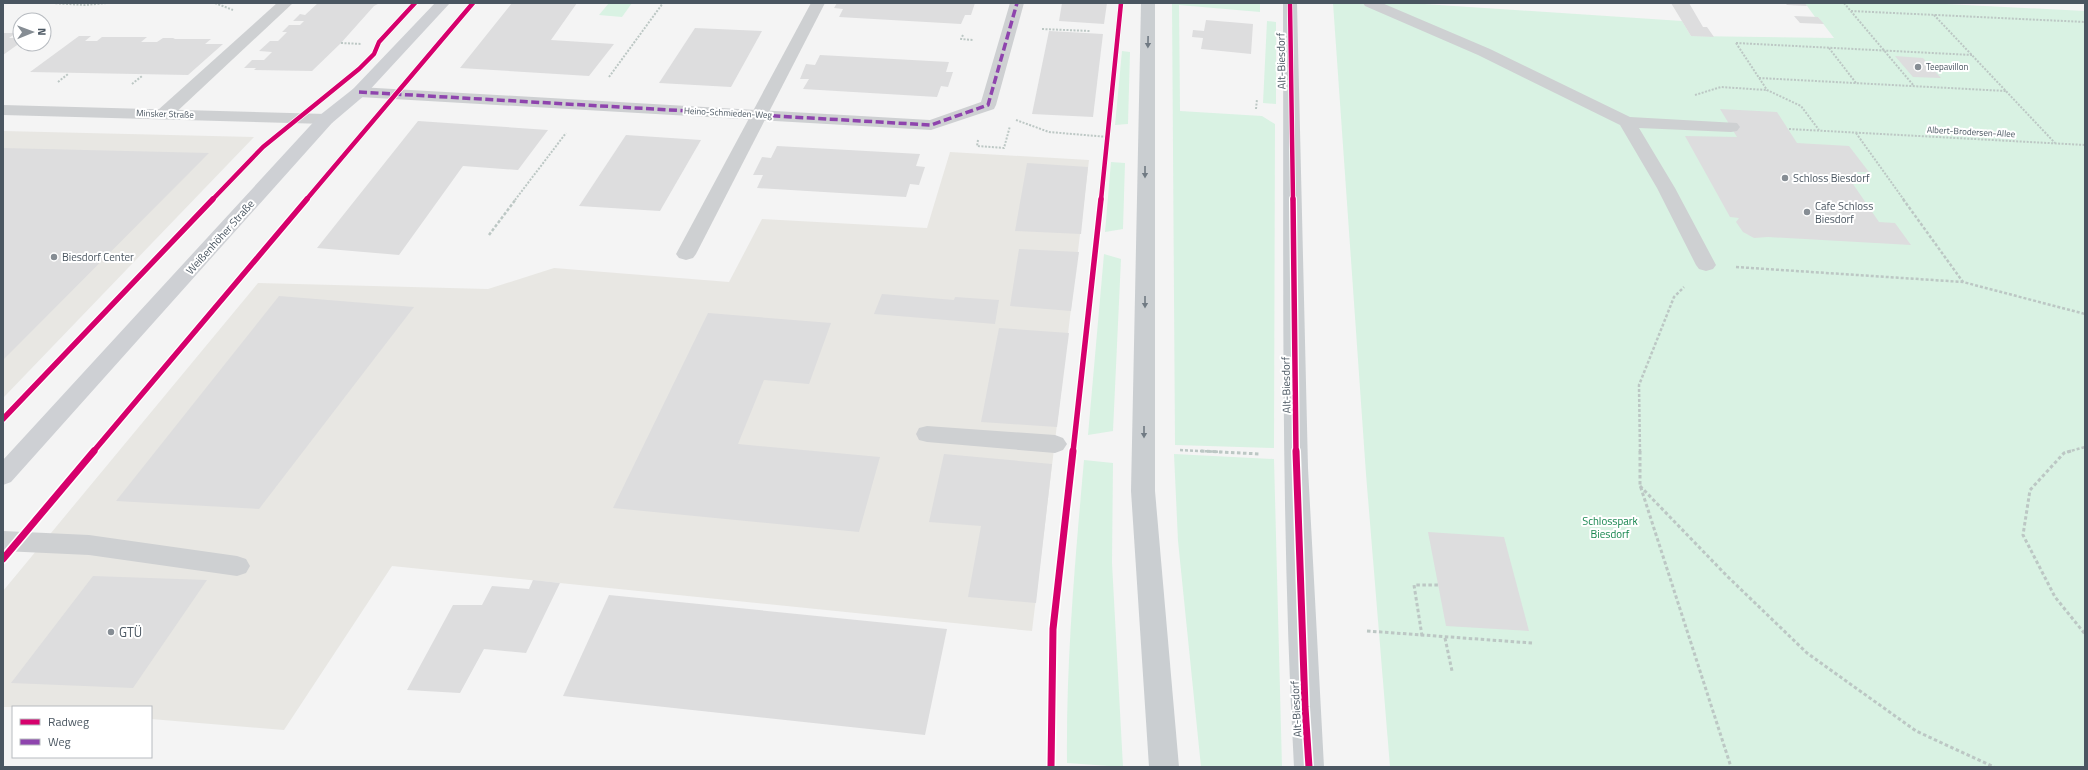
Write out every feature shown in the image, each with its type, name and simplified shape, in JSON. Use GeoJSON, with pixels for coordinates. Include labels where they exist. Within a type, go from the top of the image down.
{"type":"FeatureCollection","features":[{"type":"Feature","properties":{"kind":"main road"},"geometry":{"type":"LineString","coordinates":[[1148,3],[1143,490],[1164,767]]}},
{"type":"Feature","properties":{"kind":"main road","name":"Alt-Biesdorf"},"geometry":{"type":"LineString","coordinates":[[1290,3],[1296,468],[1305,707],[1309,767]]}},
{"type":"Feature","properties":{"kind":"street"},"geometry":{"type":"LineString","coordinates":[[164,114],[286,3]]}},
{"type":"Feature","properties":{"kind":"street","name":"Weißenhöher Straße"},"geometry":{"type":"LineString","coordinates":[[3,476],[326,119],[359,92],[443,3]]}},
{"type":"Feature","properties":{"kind":"street"},"geometry":{"type":"LineString","coordinates":[[686,254],[818,3]]}},
{"type":"Feature","properties":{"kind":"street","name":"Heino-Schmieden-Weg"},"geometry":{"type":"LineString","coordinates":[[359,92],[931,125],[988,106],[1017,3]]}},
{"type":"Feature","properties":{"kind":"street"},"geometry":{"type":"LineString","coordinates":[[1370,3],[1484,52],[1627,122],[1731,127]]}},
{"type":"Feature","properties":{"kind":"street","name":"Minsker Straße"},"geometry":{"type":"LineString","coordinates":[[3,110],[326,119]]}},
{"type":"Feature","properties":{"kind":"street"},"geometry":{"type":"LineString","coordinates":[[1627,122],[1666,188],[1706,265]]}},
{"type":"Feature","properties":{"kind":"street"},"geometry":{"type":"LineString","coordinates":[[927,434],[1055,444]]}},
{"type":"Feature","properties":{"kind":"street"},"geometry":{"type":"LineString","coordinates":[[3,541],[89,545],[237,566]]}},
{"type":"Feature","properties":{"kind":"path"},"geometry":{"type":"LineString","coordinates":[[52,3],[85,5],[107,3]]}},
{"type":"Feature","properties":{"kind":"path"},"geometry":{"type":"LineString","coordinates":[[1844,3],[1914,86]]}},
{"type":"Feature","properties":{"kind":"path"},"geometry":{"type":"LineString","coordinates":[[1851,11],[2085,22]]}},
{"type":"Feature","properties":{"kind":"path"},"geometry":{"type":"LineString","coordinates":[[1934,15],[2056,144]]}},
{"type":"Feature","properties":{"kind":"path"},"geometry":{"type":"LineString","coordinates":[[1040,29],[1090,31]]}},
{"type":"Feature","properties":{"kind":"path"},"geometry":{"type":"LineString","coordinates":[[341,43],[366,44]]}},
{"type":"Feature","properties":{"kind":"path"},"geometry":{"type":"LineString","coordinates":[[1767,90],[1736,43],[1972,55]]}},
{"type":"Feature","properties":{"kind":"path"},"geometry":{"type":"LineString","coordinates":[[1829,48],[1856,83]]}},
{"type":"Feature","properties":{"kind":"path"},"geometry":{"type":"LineString","coordinates":[[1759,78],[2006,91]]}},
{"type":"Feature","properties":{"kind":"path"},"geometry":{"type":"LineString","coordinates":[[1690,125],[1689,96],[1721,87],[1767,90],[1802,106],[1820,131]]}},
{"type":"Feature","properties":{"kind":"path"},"geometry":{"type":"LineString","coordinates":[[1012,118],[1033,129],[1057,134],[1108,137]]}},
{"type":"Feature","properties":{"kind":"path"},"geometry":{"type":"LineString","coordinates":[[1856,132],[1963,282]]}},
{"type":"Feature","properties":{"kind":"path"},"geometry":{"type":"LineString","coordinates":[[1731,767],[1640,485],[1639,385],[1674,297],[1706,265],[1963,282],[2084,315]]}},
{"type":"Feature","properties":{"kind":"path"},"geometry":{"type":"LineString","coordinates":[[2085,447],[2064,454],[2030,490],[2023,535],[2055,597],[2085,634]]}},
{"type":"Feature","properties":{"kind":"path"},"geometry":{"type":"LineString","coordinates":[[1175,450],[1266,454]]}},
{"type":"Feature","properties":{"kind":"path"},"geometry":{"type":"LineString","coordinates":[[1640,485],[1727,576],[1807,653],[1916,731],[1994,767]]}},
{"type":"Feature","properties":{"kind":"path"},"geometry":{"type":"LineString","coordinates":[[1422,636],[1414,585],[1438,585]]}},
{"type":"Feature","properties":{"kind":"path"},"geometry":{"type":"LineString","coordinates":[[1367,631],[1445,638],[1532,643]]}},
{"type":"Feature","properties":{"kind":"path"},"geometry":{"type":"LineString","coordinates":[[1445,638],[1452,671]]}},
{"type":"Feature","properties":{"kind":"shaded area","name":"Biesdorf Center"},"geometry":{"type":"Polygon","coordinates":[[[3,131],[254,137],[3,398],[3,131]]]}},
{"type":"Feature","properties":{"kind":"shaded area"},"geometry":{"type":"Polygon","coordinates":[[[950,152],[1089,160],[1032,631],[392,566],[284,730],[152,719],[152,706],[3,707],[3,591],[258,283],[488,289],[554,268],[729,282],[762,219],[927,228],[950,152]]]}},
{"type":"Feature","properties":{"kind":"green space"},"geometry":{"type":"Polygon","coordinates":[[[609,3],[632,3],[622,17],[599,15],[609,3]]]}},
{"type":"Feature","properties":{"kind":"green space"},"geometry":{"type":"Polygon","coordinates":[[[1172,3],[1260,3],[1260,12],[1179,5],[1180,111],[1262,116],[1275,124],[1274,448],[1175,445],[1172,3]]]}},
{"type":"Feature","properties":{"kind":"green space","name":"Schlosspark Biesdorf"},"geometry":{"type":"Polygon","coordinates":[[[1333,3],[1409,3],[1682,21],[1691,36],[1834,38],[1818,17],[1815,17],[1805,3],[1926,3],[2085,11],[2085,767],[1390,767],[1366,474],[1333,3]]]}},
{"type":"Feature","properties":{"kind":"green space"},"geometry":{"type":"Polygon","coordinates":[[[1267,21],[1276,22],[1276,104],[1263,103],[1267,21]]]}},
{"type":"Feature","properties":{"kind":"green space"},"geometry":{"type":"Polygon","coordinates":[[[1122,51],[1130,52],[1128,124],[1115,125],[1122,51]]]}},
{"type":"Feature","properties":{"kind":"green space"},"geometry":{"type":"Polygon","coordinates":[[[1111,162],[1125,163],[1123,229],[1105,232],[1111,162]]]}},
{"type":"Feature","properties":{"kind":"green space"},"geometry":{"type":"Polygon","coordinates":[[[1104,254],[1121,259],[1113,431],[1088,435],[1104,254]]]}},
{"type":"Feature","properties":{"kind":"green space"},"geometry":{"type":"Polygon","coordinates":[[[1174,454],[1274,459],[1282,767],[1201,767],[1178,541],[1174,454]]]}},
{"type":"Feature","properties":{"kind":"green space"},"geometry":{"type":"Polygon","coordinates":[[[1084,460],[1113,463],[1112,563],[1123,767],[1067,763],[1068,687],[1074,573],[1084,460]]]}},
{"type":"Feature","properties":{"kind":"building"},"geometry":{"type":"Polygon","coordinates":[[[318,3],[380,3],[374,6],[341,43],[312,71],[254,70],[256,68],[244,68],[252,60],[264,60],[272,52],[259,51],[270,41],[278,41],[287,32],[282,32],[289,25],[300,25],[304,21],[293,21],[300,14],[305,15],[318,3]]]}},
{"type":"Feature","properties":{"kind":"building"},"geometry":{"type":"Polygon","coordinates":[[[512,3],[577,3],[551,40],[614,44],[589,76],[460,68],[512,3]]]}},
{"type":"Feature","properties":{"kind":"building"},"geometry":{"type":"Polygon","coordinates":[[[837,3],[975,3],[971,15],[965,15],[961,24],[839,17],[843,9],[834,8],[837,3]]]}},
{"type":"Feature","properties":{"kind":"building"},"geometry":{"type":"Polygon","coordinates":[[[1062,3],[1107,3],[1104,24],[1059,21],[1062,3]]]}},
{"type":"Feature","properties":{"kind":"building"},"geometry":{"type":"Polygon","coordinates":[[[1671,3],[1689,3],[1703,27],[1707,27],[1714,37],[1691,36],[1671,3]]]}},
{"type":"Feature","properties":{"kind":"building"},"geometry":{"type":"Polygon","coordinates":[[[1785,3],[1805,3],[1807,6],[1787,5],[1785,3]]]}},
{"type":"Feature","properties":{"kind":"building"},"geometry":{"type":"Polygon","coordinates":[[[1794,16],[1818,17],[1824,24],[1800,23],[1794,16]]]}},
{"type":"Feature","properties":{"kind":"building"},"geometry":{"type":"Polygon","coordinates":[[[1206,20],[1253,24],[1251,54],[1201,49],[1203,38],[1192,37],[1193,30],[1204,31],[1206,20]]]}},
{"type":"Feature","properties":{"kind":"building"},"geometry":{"type":"Polygon","coordinates":[[[695,28],[762,31],[731,87],[659,83],[695,28]]]}},
{"type":"Feature","properties":{"kind":"building"},"geometry":{"type":"Polygon","coordinates":[[[1049,31],[1103,34],[1093,117],[1032,114],[1049,31]]]}},
{"type":"Feature","properties":{"kind":"building"},"geometry":{"type":"Polygon","coordinates":[[[3,33],[12,33],[12,36],[9,38],[12,38],[12,49],[3,55],[3,33]]]}},
{"type":"Feature","properties":{"kind":"building"},"geometry":{"type":"Polygon","coordinates":[[[79,36],[91,36],[85,41],[97,41],[102,37],[147,37],[141,42],[157,42],[163,38],[175,38],[173,39],[211,39],[205,44],[223,44],[188,75],[30,72],[79,36]]]}},
{"type":"Feature","properties":{"kind":"building"},"geometry":{"type":"Polygon","coordinates":[[[820,55],[949,62],[946,72],[953,72],[948,87],[941,86],[937,97],[803,89],[809,79],[800,79],[806,64],[815,65],[820,55]]]}},
{"type":"Feature","properties":{"kind":"building","name":"Teepavillon"},"geometry":{"type":"Polygon","coordinates":[[[1895,56],[1923,58],[1941,78],[1913,77],[1895,56]]]}},
{"type":"Feature","properties":{"kind":"building","name":"Schloss Biesdorf"},"geometry":{"type":"Polygon","coordinates":[[[1720,109],[1777,112],[1797,143],[1849,146],[1869,172],[1856,172],[1865,184],[1853,184],[1879,222],[1895,223],[1911,245],[1768,237],[1754,238],[1743,232],[1736,222],[1739,218],[1730,217],[1685,136],[1737,137],[1720,109]]]}},
{"type":"Feature","properties":{"kind":"building"},"geometry":{"type":"Polygon","coordinates":[[[418,121],[548,130],[518,170],[463,166],[399,255],[317,248],[418,121]]]}},
{"type":"Feature","properties":{"kind":"building"},"geometry":{"type":"Polygon","coordinates":[[[626,135],[701,140],[660,211],[579,206],[626,135]]]}},
{"type":"Feature","properties":{"kind":"building"},"geometry":{"type":"Polygon","coordinates":[[[777,146],[920,154],[916,166],[925,167],[919,185],[910,184],[906,197],[757,188],[763,175],[753,175],[762,157],[771,158],[777,146]]]}},
{"type":"Feature","properties":{"kind":"building","name":"Biesdorf Center"},"geometry":{"type":"Polygon","coordinates":[[[3,148],[209,153],[3,360],[3,148]]]}},
{"type":"Feature","properties":{"kind":"building"},"geometry":{"type":"Polygon","coordinates":[[[1027,163],[1088,167],[1081,234],[1015,231],[1027,163]]]}},
{"type":"Feature","properties":{"kind":"building"},"geometry":{"type":"Polygon","coordinates":[[[1019,249],[1079,252],[1071,311],[1010,306],[1019,249]]]}},
{"type":"Feature","properties":{"kind":"building"},"geometry":{"type":"Polygon","coordinates":[[[882,294],[954,300],[955,297],[999,300],[995,324],[874,314],[882,294]]]}},
{"type":"Feature","properties":{"kind":"building"},"geometry":{"type":"Polygon","coordinates":[[[279,296],[414,307],[259,509],[116,501],[279,296]]]}},
{"type":"Feature","properties":{"kind":"building"},"geometry":{"type":"Polygon","coordinates":[[[708,313],[831,323],[809,384],[764,380],[738,444],[880,457],[859,532],[613,508],[708,313]]]}},
{"type":"Feature","properties":{"kind":"building"},"geometry":{"type":"Polygon","coordinates":[[[999,328],[1069,333],[1057,427],[981,422],[999,328]]]}},
{"type":"Feature","properties":{"kind":"building"},"geometry":{"type":"Polygon","coordinates":[[[944,454],[1052,464],[1036,603],[968,597],[981,526],[929,522],[944,454]]]}},
{"type":"Feature","properties":{"kind":"building"},"geometry":{"type":"Polygon","coordinates":[[[1428,532],[1504,537],[1529,631],[1446,626],[1428,532]]]}},
{"type":"Feature","properties":{"kind":"building","name":"GTÜ"},"geometry":{"type":"Polygon","coordinates":[[[93,576],[207,580],[133,688],[11,683],[93,576]]]}},
{"type":"Feature","properties":{"kind":"building"},"geometry":{"type":"Polygon","coordinates":[[[533,580],[560,583],[526,653],[484,649],[460,693],[407,690],[453,605],[482,605],[492,586],[529,589],[533,580]]]}},
{"type":"Feature","properties":{"kind":"building"},"geometry":{"type":"Polygon","coordinates":[[[609,595],[947,629],[925,735],[563,696],[609,595]]]}},
{"type":"Feature","properties":{"kind":"marked path"},"geometry":{"type":"LineString","coordinates":[[359,92],[931,125],[988,105],[1017,3]]}},
{"type":"Feature","properties":{"kind":"cycle path"},"geometry":{"type":"LineString","coordinates":[[3,419],[263,147],[359,69],[374,54],[379,42],[415,3]]}},
{"type":"Feature","properties":{"kind":"cycle path"},"geometry":{"type":"LineString","coordinates":[[3,559],[473,3]]}},
{"type":"Feature","properties":{"kind":"cycle path"},"geometry":{"type":"LineString","coordinates":[[1051,767],[1053,629],[1108,137],[1121,3]]}},
{"type":"Feature","properties":{"kind":"cycle path"},"geometry":{"type":"LineString","coordinates":[[1290,3],[1296,468],[1305,707],[1309,767]]}},
{"type":"Feature","properties":{"kind":"place","name":"Teepavillon"},"geometry":{"type":"Point","coordinates":[1918,67]}},
{"type":"Feature","properties":{"kind":"place","name":"Schloss Biesdorf"},"geometry":{"type":"Point","coordinates":[1785,178]}},
{"type":"Feature","properties":{"kind":"place","name":"Cafe Schloss Biesdorf"},"geometry":{"type":"Point","coordinates":[1807,212]}},
{"type":"Feature","properties":{"kind":"place","name":"Biesdorf Center"},"geometry":{"type":"Point","coordinates":[54,257]}},
{"type":"Feature","properties":{"kind":"place","name":"GTÜ"},"geometry":{"type":"Point","coordinates":[111,632]}}]}
